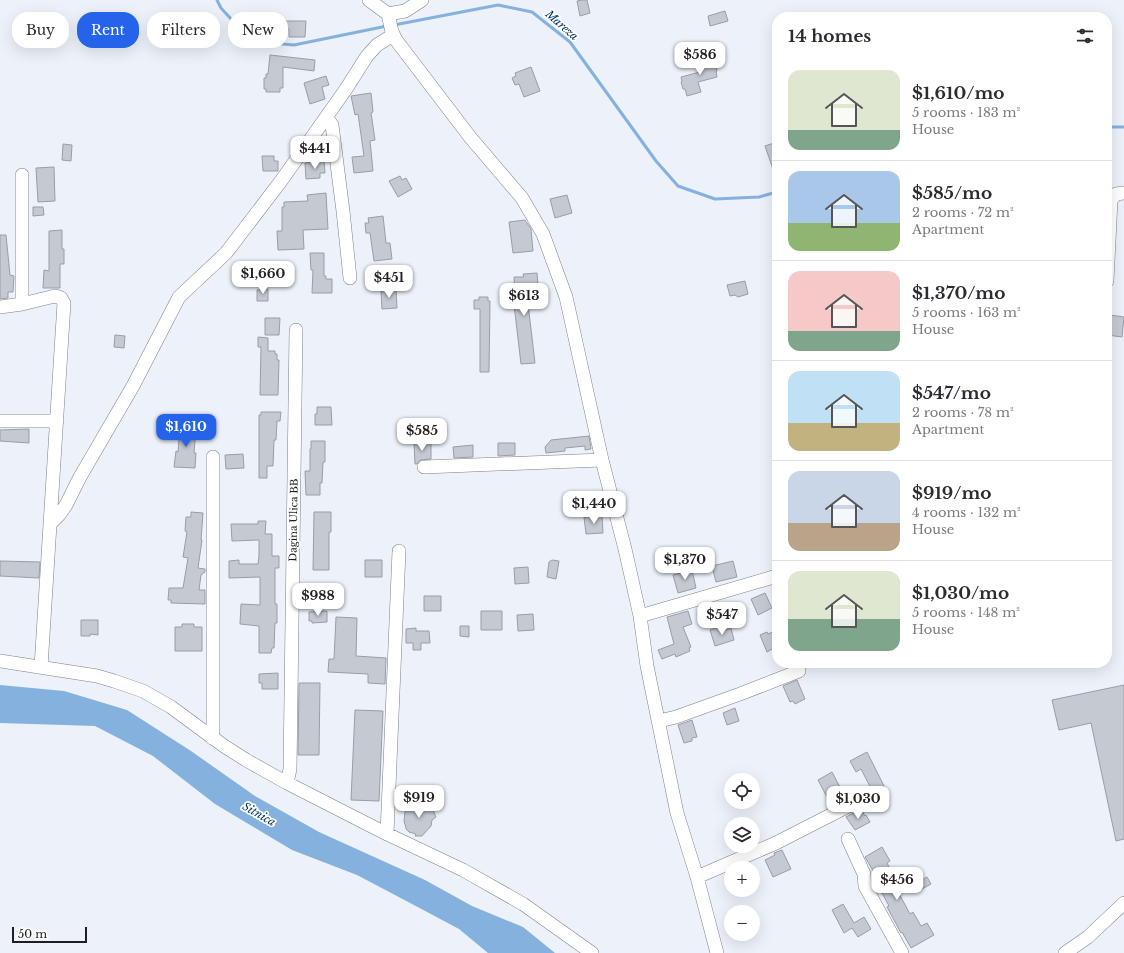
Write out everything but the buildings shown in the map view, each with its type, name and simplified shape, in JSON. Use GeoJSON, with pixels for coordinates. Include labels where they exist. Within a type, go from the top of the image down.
{"type":"FeatureCollection","features":[{"type":"Feature","properties":{"kind":"street"},"geometry":{"type":"LineString","coordinates":[[369,0],[391,26],[470,137],[517,190],[543,234],[566,297],[602,460],[626,549],[640,616],[647,666],[677,813],[697,877],[717,953]]}},
{"type":"Feature","properties":{"kind":"street"},"geometry":{"type":"LineString","coordinates":[[50,523],[59,515],[66,505],[99,442],[133,386],[179,298],[226,254],[326,117],[367,56],[405,11],[422,0]]}},
{"type":"Feature","properties":{"kind":"street"},"geometry":{"type":"LineString","coordinates":[[326,117],[332,125],[350,278]]}},
{"type":"Feature","properties":{"kind":"street"},"geometry":{"type":"LineString","coordinates":[[22,175],[22,304]]}},
{"type":"Feature","properties":{"kind":"street"},"geometry":{"type":"LineString","coordinates":[[1112,199],[1116,194],[1124,193]]}},
{"type":"Feature","properties":{"kind":"street"},"geometry":{"type":"LineString","coordinates":[[0,307],[22,304],[55,296],[61,298],[64,303],[41,667]]}},
{"type":"Feature","properties":{"kind":"street","name":"Dagina Ulica BB"},"geometry":{"type":"LineString","coordinates":[[287,783],[290,769],[296,330]]}},
{"type":"Feature","properties":{"kind":"street"},"geometry":{"type":"LineString","coordinates":[[0,421],[57,421]]}},
{"type":"Feature","properties":{"kind":"street"},"geometry":{"type":"LineString","coordinates":[[212,738],[213,457]]}},
{"type":"Feature","properties":{"kind":"street"},"geometry":{"type":"LineString","coordinates":[[424,467],[602,460]]}},
{"type":"Feature","properties":{"kind":"street"},"geometry":{"type":"LineString","coordinates":[[387,834],[399,551]]}},
{"type":"Feature","properties":{"kind":"street"},"geometry":{"type":"LineString","coordinates":[[640,616],[772,577]]}},
{"type":"Feature","properties":{"kind":"street"},"geometry":{"type":"LineString","coordinates":[[0,661],[97,676],[132,687],[153,696],[172,707],[234,753],[287,783],[387,834],[463,870],[523,904],[592,953]]}},
{"type":"Feature","properties":{"kind":"street"},"geometry":{"type":"LineString","coordinates":[[659,721],[676,717],[799,671]]}},
{"type":"Feature","properties":{"kind":"street"},"geometry":{"type":"LineString","coordinates":[[697,877],[776,843],[864,798]]}},
{"type":"Feature","properties":{"kind":"street"},"geometry":{"type":"LineString","coordinates":[[848,839],[864,874],[865,886],[902,953]]}},
{"type":"Feature","properties":{"kind":"street"},"geometry":{"type":"LineString","coordinates":[[1065,953],[1088,937],[1124,903]]}},
{"type":"Feature","properties":{"kind":"water","name":"Sitnica"},"geometry":{"type":"Polygon","coordinates":[[[0,685],[64,691],[127,710],[191,751],[255,796],[319,832],[425,880],[472,906],[523,927],[555,953],[488,953],[459,929],[357,875],[292,850],[215,804],[153,756],[95,726],[0,723],[0,685]]]}},
{"type":"Feature","properties":{"kind":"waterway","name":"Mareza"},"geometry":{"type":"LineString","coordinates":[[217,0],[221,8],[251,41],[294,45],[387,26]]}},
{"type":"Feature","properties":{"kind":"waterway","name":"Mareza"},"geometry":{"type":"LineString","coordinates":[[394,25],[498,5],[532,12],[570,42],[656,161],[678,186],[715,199],[759,197],[772,193]]}},
{"type":"Feature","properties":{"kind":"waterway","name":"Mareza"},"geometry":{"type":"LineString","coordinates":[[1112,127],[1124,127]]}}]}
